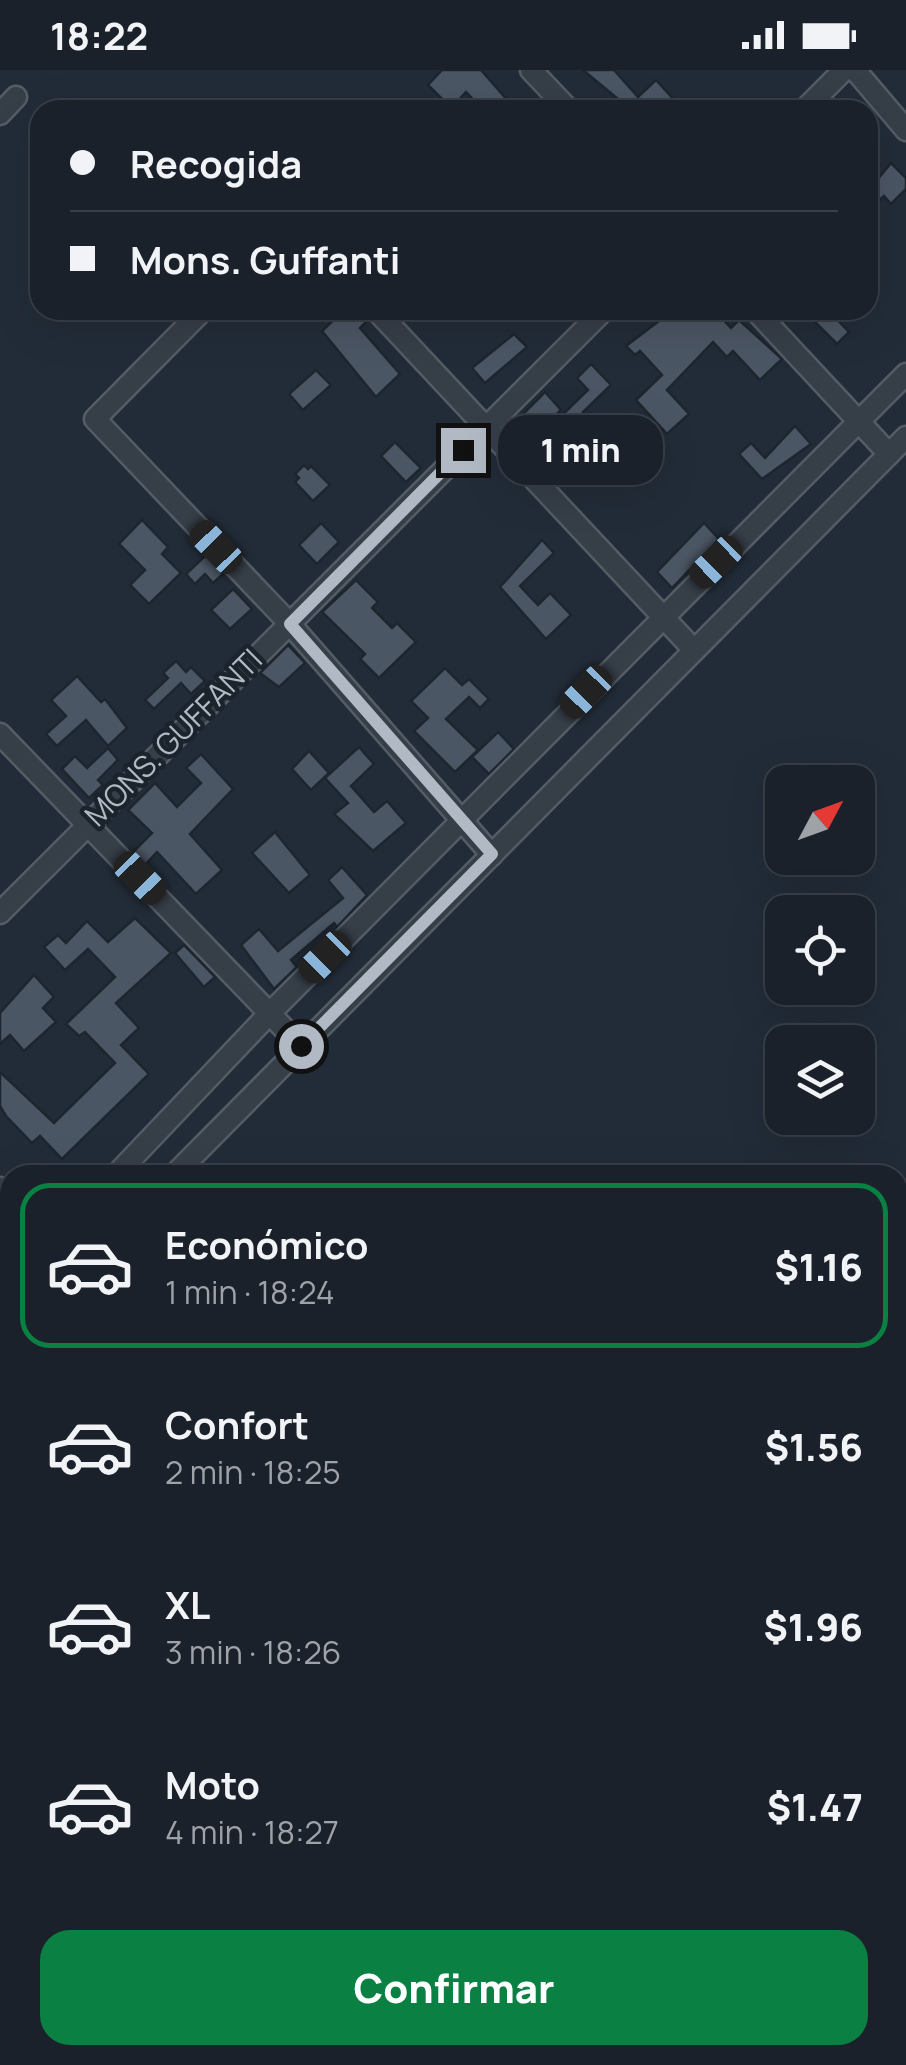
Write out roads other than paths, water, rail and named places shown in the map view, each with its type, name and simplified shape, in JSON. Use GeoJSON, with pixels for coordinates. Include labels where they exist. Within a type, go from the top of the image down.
{"type":"FeatureCollection","features":[{"type":"Feature","properties":{"kind":"street"},"geometry":{"type":"LineString","coordinates":[[530,70],[559,100]]}},
{"type":"Feature","properties":{"kind":"street"},"geometry":{"type":"LineString","coordinates":[[814,100],[844,70]]}},
{"type":"Feature","properties":{"kind":"street"},"geometry":{"type":"LineString","coordinates":[[854,70],[906,130]]}},
{"type":"Feature","properties":{"kind":"street"},"geometry":{"type":"LineString","coordinates":[[0,114],[16,97]]}},
{"type":"Feature","properties":{"kind":"street"},"geometry":{"type":"LineString","coordinates":[[193,320],[95,420],[290,624],[492,854]]}},
{"type":"Feature","properties":{"kind":"street"},"geometry":{"type":"LineString","coordinates":[[386,320],[488,425],[694,650]]}},
{"type":"Feature","properties":{"kind":"street","name":"MONS. GUFFANTI"},"geometry":{"type":"LineString","coordinates":[[0,913],[594,320]]}},
{"type":"Feature","properties":{"kind":"street"},"geometry":{"type":"LineString","coordinates":[[764,320],[889,454]]}},
{"type":"Feature","properties":{"kind":"street"},"geometry":{"type":"LineString","coordinates":[[125,1165],[270,1012],[906,374]]}},
{"type":"Feature","properties":{"kind":"street"},"geometry":{"type":"LineString","coordinates":[[184,1165],[906,436]]}},
{"type":"Feature","properties":{"kind":"street"},"geometry":{"type":"LineString","coordinates":[[0,734],[301,1046]]}}]}
